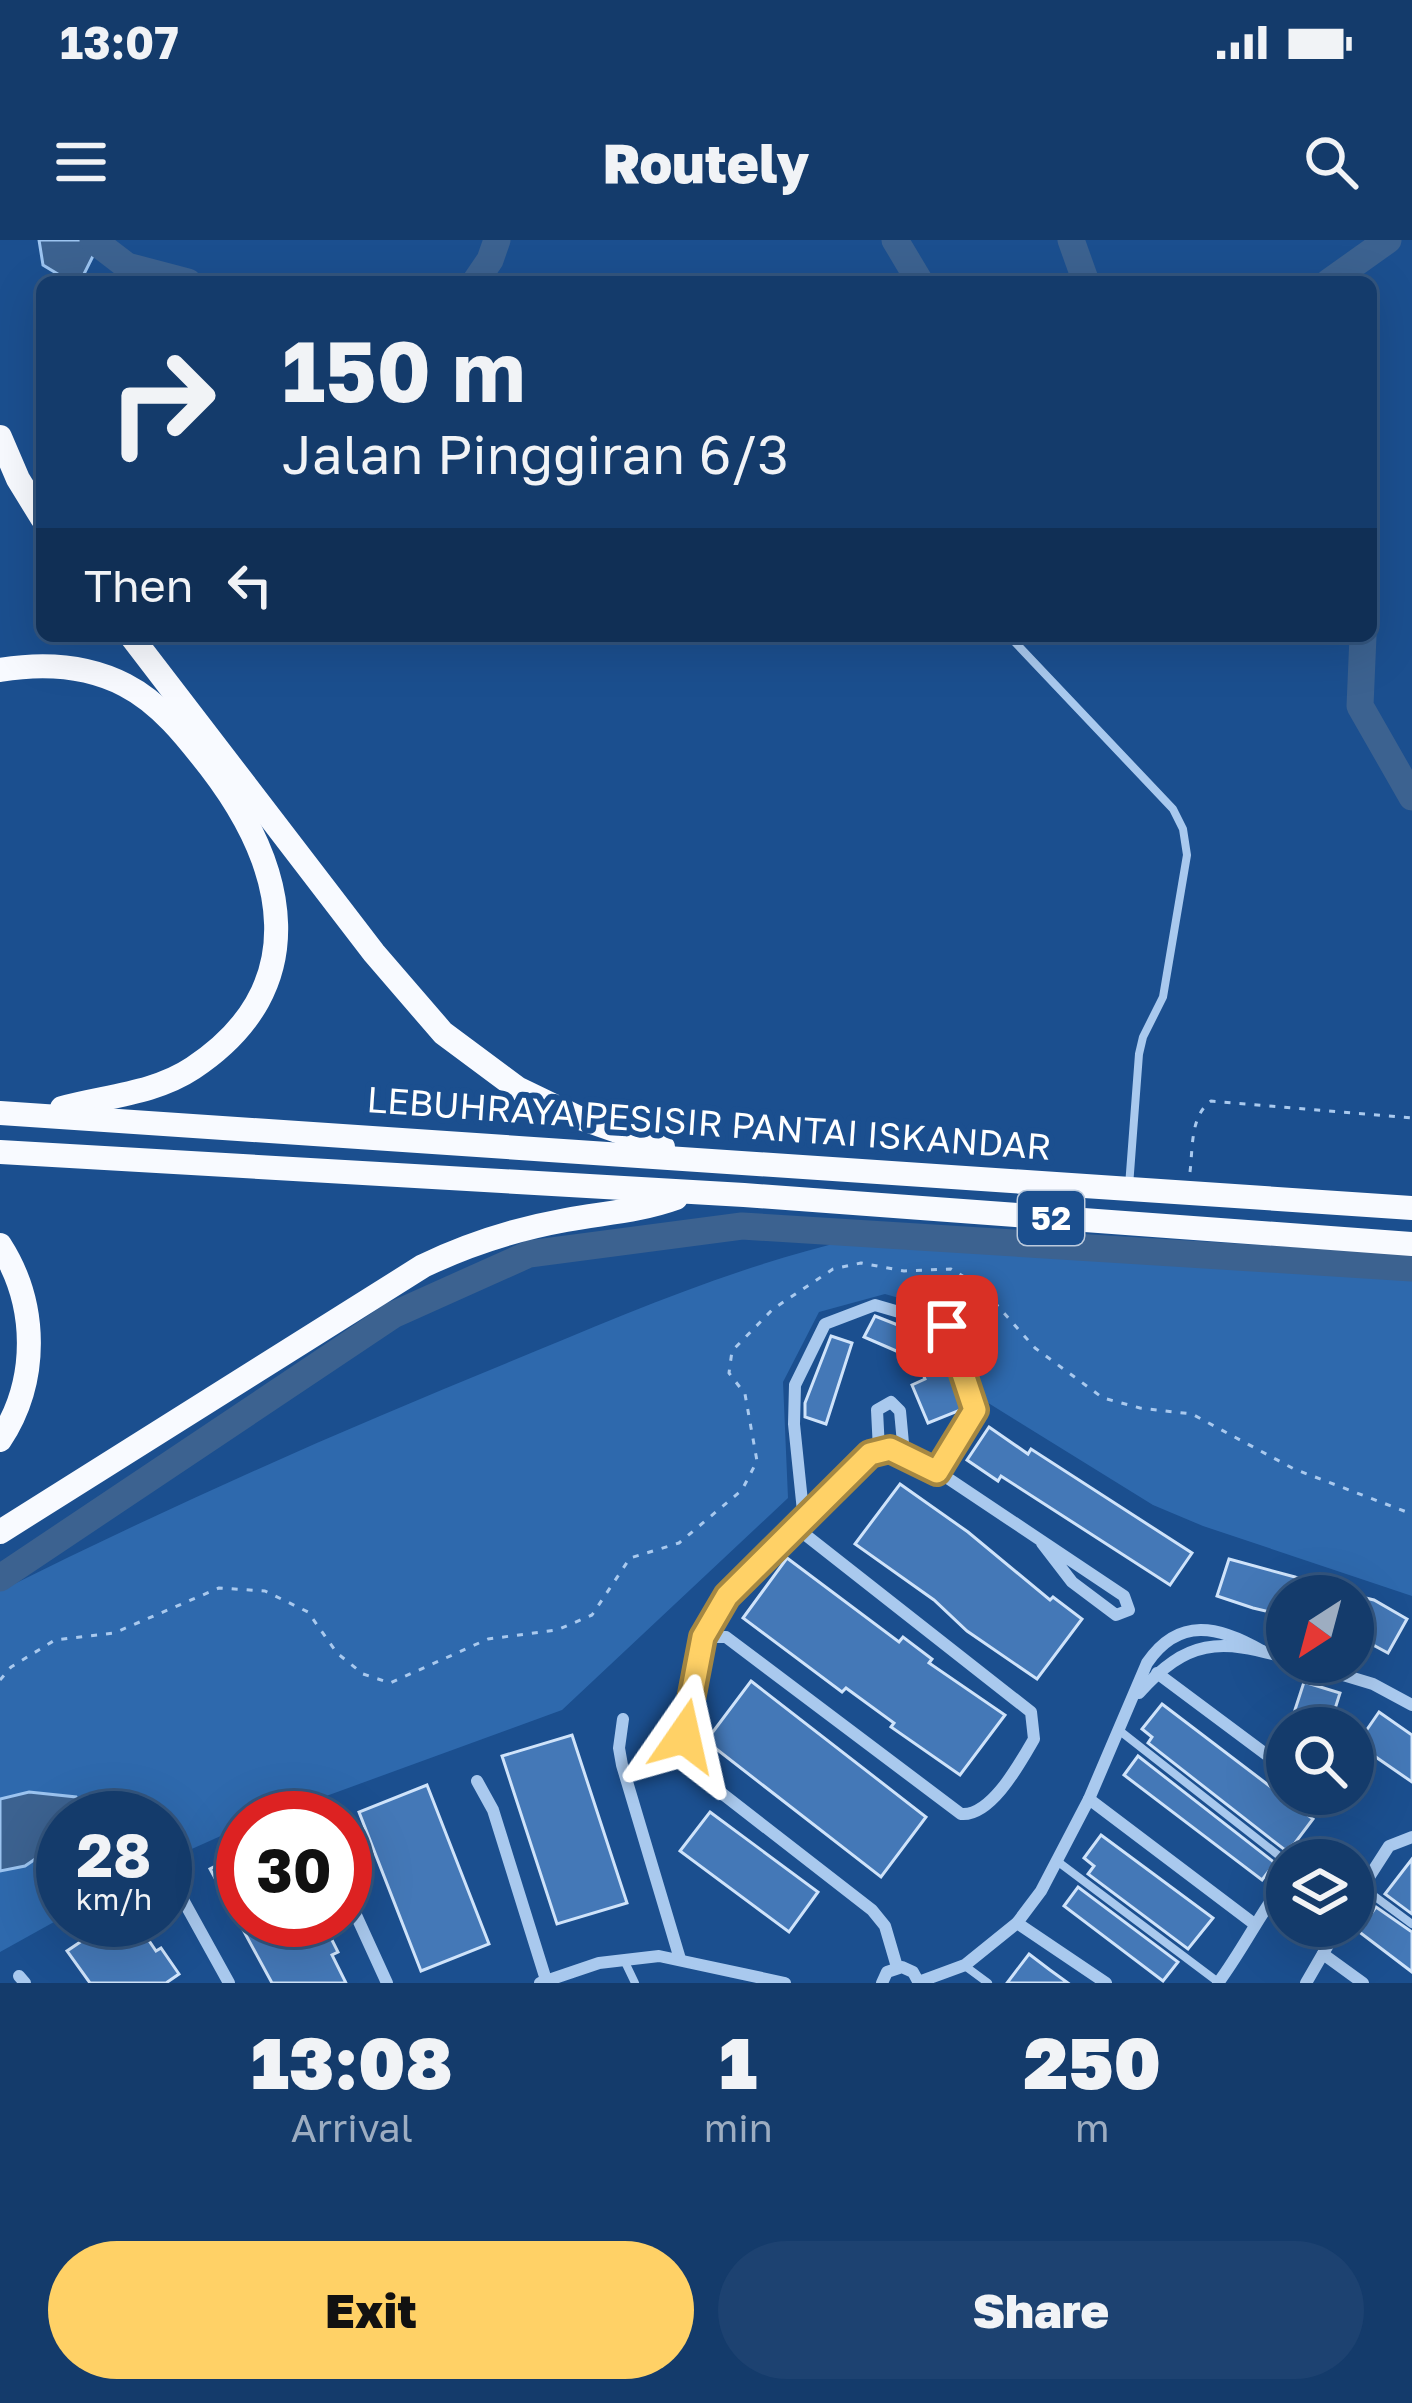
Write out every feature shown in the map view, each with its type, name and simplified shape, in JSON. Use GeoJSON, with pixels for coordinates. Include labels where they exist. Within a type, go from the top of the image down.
{"type":"FeatureCollection","features":[{"type":"Feature","properties":{"kind":"highway"},"geometry":{"type":"LineString","coordinates":[[0,437],[36,508]]}},
{"type":"Feature","properties":{"kind":"highway"},"geometry":{"type":"LineString","coordinates":[[136,642],[374,953],[442,1033],[491,1072],[548,1104],[693,1159]]}},
{"type":"Feature","properties":{"kind":"highway"},"geometry":{"type":"LineString","coordinates":[[0,670],[72,667],[125,685],[150,701],[196,749],[244,813],[267,861],[277,921],[268,973],[258,997],[212,1054],[188,1072],[147,1088],[37,1116]]}},
{"type":"Feature","properties":{"kind":"highway","name":"LEBUHRAYA PESISIR PANTAI ISKANDAR"},"geometry":{"type":"LineString","coordinates":[[0,1113],[1412,1208]]}},
{"type":"Feature","properties":{"kind":"highway","name":"LEBUHRAYA PESISIR PANTAI ISKANDAR"},"geometry":{"type":"LineString","coordinates":[[0,1152],[690,1192],[1412,1244]]}},
{"type":"Feature","properties":{"kind":"highway"},"geometry":{"type":"LineString","coordinates":[[0,1532],[423,1266],[488,1239],[639,1209],[690,1192]]}},
{"type":"Feature","properties":{"kind":"highway"},"geometry":{"type":"LineString","coordinates":[[0,1245],[23,1296],[29,1342],[24,1386],[0,1440]]}},
{"type":"Feature","properties":{"kind":"street"},"geometry":{"type":"LineString","coordinates":[[703,1637],[726,1637],[951,1808],[970,1815],[986,1805],[1034,1739],[1030,1712],[801,1525],[795,1384],[825,1324],[875,1305],[947,1326],[975,1410],[937,1472]]}},
{"type":"Feature","properties":{"kind":"street"},"geometry":{"type":"LineString","coordinates":[[897,1967],[885,1926],[872,1910],[697,1774],[689,1763],[684,1736],[703,1637],[727,1596],[874,1452],[877,1410],[891,1402],[900,1411],[904,1454]]}},
{"type":"Feature","properties":{"kind":"street"},"geometry":{"type":"LineString","coordinates":[[874,1452],[904,1454],[937,1472],[1124,1596],[1129,1610],[1116,1615],[1072,1582],[1042,1543]]}},
{"type":"Feature","properties":{"kind":"street"},"geometry":{"type":"LineString","coordinates":[[881,1983],[897,1967],[913,1972],[919,1983],[964,1965],[1017,1923],[1041,1891],[1089,1799],[1158,1646],[1178,1633],[1219,1631],[1262,1651]]}},
{"type":"Feature","properties":{"kind":"street"},"geometry":{"type":"LineString","coordinates":[[1135,1698],[1157,1673],[1183,1652],[1199,1646],[1266,1652]]}},
{"type":"Feature","properties":{"kind":"street"},"geometry":{"type":"LineString","coordinates":[[1157,1673],[1266,1754]]}},
{"type":"Feature","properties":{"kind":"street"},"geometry":{"type":"LineString","coordinates":[[1370,1683],[1412,1706]]}},
{"type":"Feature","properties":{"kind":"street"},"geometry":{"type":"LineString","coordinates":[[623,1719],[622,1765],[680,1959]]}},
{"type":"Feature","properties":{"kind":"street"},"geometry":{"type":"LineString","coordinates":[[477,1780],[493,1810],[544,1982],[599,1964],[659,1956],[785,1983]]}},
{"type":"Feature","properties":{"kind":"street"},"geometry":{"type":"LineString","coordinates":[[1089,1799],[1252,1923]]}},
{"type":"Feature","properties":{"kind":"street"},"geometry":{"type":"LineString","coordinates":[[1374,1870],[1396,1840],[1412,1838]]}},
{"type":"Feature","properties":{"kind":"street"},"geometry":{"type":"LineString","coordinates":[[1218,1983],[1251,1937],[1252,1923],[1266,1905]]}},
{"type":"Feature","properties":{"kind":"street"},"geometry":{"type":"LineString","coordinates":[[192,1916],[229,1983]]}},
{"type":"Feature","properties":{"kind":"street"},"geometry":{"type":"LineString","coordinates":[[1017,1923],[1106,1983]]}},
{"type":"Feature","properties":{"kind":"street"},"geometry":{"type":"LineString","coordinates":[[370,1947],[386,1983]]}},
{"type":"Feature","properties":{"kind":"street"},"geometry":{"type":"LineString","coordinates":[[1306,1983],[1327,1947]]}},
{"type":"Feature","properties":{"kind":"street"},"geometry":{"type":"LineString","coordinates":[[1323,1954],[1363,1983]]}},
{"type":"Feature","properties":{"kind":"lane"},"geometry":{"type":"LineString","coordinates":[[1015,642],[1174,809],[1183,829],[1187,855],[1163,997],[1139,1054],[1129,1188]]}},
{"type":"Feature","properties":{"kind":"lane"},"geometry":{"type":"LineString","coordinates":[[1120,1731],[1266,1846]]}},
{"type":"Feature","properties":{"kind":"lane"},"geometry":{"type":"LineString","coordinates":[[1057,1861],[1218,1983]]}},
{"type":"Feature","properties":{"kind":"lane"},"geometry":{"type":"LineString","coordinates":[[1374,1896],[1412,1924]]}},
{"type":"Feature","properties":{"kind":"lane"},"geometry":{"type":"LineString","coordinates":[[624,1960],[635,1983]]}},
{"type":"Feature","properties":{"kind":"lane"},"geometry":{"type":"LineString","coordinates":[[964,1965],[988,1983]]}},
{"type":"Feature","properties":{"kind":"path"},"geometry":{"type":"LineString","coordinates":[[1187,1192],[1197,1119],[1200,1109],[1211,1101],[1412,1118]]}},
{"type":"Feature","properties":{"kind":"path"},"geometry":{"type":"LineString","coordinates":[[0,1680],[10,1667],[56,1640],[114,1634],[219,1588],[265,1591],[308,1612],[338,1653],[363,1674],[390,1683],[488,1639],[557,1630],[592,1615],[630,1558],[679,1543],[742,1490],[757,1462],[745,1394],[729,1373],[732,1352],[773,1310],[833,1269],[861,1263],[904,1271],[951,1269],[981,1287],[1035,1348],[1103,1398],[1192,1414],[1294,1469],[1412,1514]]}},
{"type":"Feature","properties":{"kind":"shaded area"},"geometry":{"type":"Polygon","coordinates":[[[39,240],[101,240],[83,276],[61,276],[43,265],[39,240]]]}},
{"type":"Feature","properties":{"kind":"shaded area"},"geometry":{"type":"Polygon","coordinates":[[[850,1240],[934,1241],[1412,1277],[1412,1596],[1374,1583],[1374,1575],[1349,1575],[1153,1505],[977,1396],[955,1314],[885,1294],[819,1312],[783,1382],[788,1498],[562,1710],[340,1791],[216,1791],[216,1838],[192,1849],[192,1791],[36,1791],[36,1932],[0,1952],[0,1591],[379,1416],[591,1328],[806,1251],[850,1240]]]}},
{"type":"Feature","properties":{"kind":"shaded area"},"geometry":{"type":"Polygon","coordinates":[[[36,1793],[36,1858],[0,1871],[0,1799],[36,1793]]]}},
{"type":"Feature","properties":{"kind":"building"},"geometry":{"type":"Polygon","coordinates":[[[875,1316],[941,1342],[963,1409],[928,1423],[912,1385],[925,1379],[917,1360],[864,1337],[875,1316]]]}},
{"type":"Feature","properties":{"kind":"building"},"geometry":{"type":"Polygon","coordinates":[[[831,1336],[852,1343],[826,1424],[805,1417],[805,1403],[831,1336]]]}},
{"type":"Feature","properties":{"kind":"building"},"geometry":{"type":"Polygon","coordinates":[[[989,1427],[1192,1553],[1170,1585],[1001,1476],[998,1481],[967,1460],[989,1427]]]}},
{"type":"Feature","properties":{"kind":"building"},"geometry":{"type":"Polygon","coordinates":[[[900,1484],[968,1532],[1050,1600],[1053,1597],[1082,1619],[1037,1679],[855,1544],[900,1484]]]}},
{"type":"Feature","properties":{"kind":"building"},"geometry":{"type":"Polygon","coordinates":[[[787,1558],[899,1642],[903,1637],[932,1659],[929,1663],[1005,1715],[960,1775],[891,1727],[894,1723],[846,1688],[842,1692],[743,1618],[787,1558]]]}},
{"type":"Feature","properties":{"kind":"building"},"geometry":{"type":"Polygon","coordinates":[[[1229,1559],[1288,1575],[1266,1575],[1266,1611],[1217,1596],[1229,1559]]]}},
{"type":"Feature","properties":{"kind":"building"},"geometry":{"type":"Polygon","coordinates":[[[1374,1600],[1407,1619],[1388,1653],[1374,1645],[1374,1600]]]}},
{"type":"Feature","properties":{"kind":"building"},"geometry":{"type":"Polygon","coordinates":[[[751,1681],[926,1817],[881,1877],[706,1741],[751,1681]]]}},
{"type":"Feature","properties":{"kind":"building"},"geometry":{"type":"Polygon","coordinates":[[[1304,1683],[1340,1693],[1336,1707],[1296,1707],[1304,1683]]]}},
{"type":"Feature","properties":{"kind":"building"},"geometry":{"type":"Polygon","coordinates":[[[1162,1704],[1266,1783],[1266,1815],[1313,1819],[1298,1839],[1271,1839],[1148,1743],[1152,1737],[1142,1729],[1162,1704]]]}},
{"type":"Feature","properties":{"kind":"building"},"geometry":{"type":"Polygon","coordinates":[[[1379,1712],[1412,1735],[1412,1782],[1374,1756],[1374,1719],[1379,1712]]]}},
{"type":"Feature","properties":{"kind":"building"},"geometry":{"type":"Polygon","coordinates":[[[572,1735],[627,1903],[557,1924],[502,1756],[572,1735]]]}},
{"type":"Feature","properties":{"kind":"building"},"geometry":{"type":"Polygon","coordinates":[[[1138,1756],[1266,1856],[1266,1875],[1262,1880],[1124,1775],[1138,1756]]]}},
{"type":"Feature","properties":{"kind":"building"},"geometry":{"type":"Polygon","coordinates":[[[427,1785],[489,1944],[421,1971],[372,1845],[372,1807],[427,1785]]]}},
{"type":"Feature","properties":{"kind":"building"},"geometry":{"type":"Polygon","coordinates":[[[710,1812],[818,1892],[789,1932],[680,1851],[710,1812]]]}},
{"type":"Feature","properties":{"kind":"building"},"geometry":{"type":"Polygon","coordinates":[[[1101,1835],[1213,1918],[1188,1949],[1088,1874],[1094,1866],[1084,1858],[1101,1835]]]}},
{"type":"Feature","properties":{"kind":"building"},"geometry":{"type":"Polygon","coordinates":[[[1412,1859],[1412,1914],[1385,1894],[1412,1859]]]}},
{"type":"Feature","properties":{"kind":"building"},"geometry":{"type":"Polygon","coordinates":[[[1078,1887],[1178,1962],[1163,1981],[1064,1906],[1078,1887]]]}},
{"type":"Feature","properties":{"kind":"building"},"geometry":{"type":"Polygon","coordinates":[[[1374,1910],[1412,1932],[1412,1972],[1374,1943],[1374,1910]]]}},
{"type":"Feature","properties":{"kind":"building"},"geometry":{"type":"Polygon","coordinates":[[[73,1947],[161,1948],[179,1974],[166,1983],[90,1983],[67,1951],[73,1947]]]}},
{"type":"Feature","properties":{"kind":"building"},"geometry":{"type":"Polygon","coordinates":[[[252,1947],[336,1947],[338,1952],[332,1955],[346,1983],[272,1983],[252,1947]]]}},
{"type":"Feature","properties":{"kind":"building"},"geometry":{"type":"Polygon","coordinates":[[[1029,1954],[1050,1970],[1068,1983],[1007,1983],[1029,1954]]]}},
{"type":"Feature","properties":{"kind":"waterway"},"geometry":{"type":"LineString","coordinates":[[93,240],[127,266],[165,276]]}},
{"type":"Feature","properties":{"kind":"waterway"},"geometry":{"type":"LineString","coordinates":[[479,276],[497,240]]}},
{"type":"Feature","properties":{"kind":"waterway"},"geometry":{"type":"LineString","coordinates":[[895,240],[916,276]]}},
{"type":"Feature","properties":{"kind":"waterway"},"geometry":{"type":"LineString","coordinates":[[1071,240],[1084,276]]}},
{"type":"Feature","properties":{"kind":"waterway"},"geometry":{"type":"LineString","coordinates":[[1337,276],[1388,240]]}},
{"type":"Feature","properties":{"kind":"waterway"},"geometry":{"type":"LineString","coordinates":[[1363,642],[1360,706],[1412,797]]}},
{"type":"Feature","properties":{"kind":"waterway"},"geometry":{"type":"LineString","coordinates":[[0,1578],[393,1315],[529,1254],[742,1226],[1412,1268]]}},
{"type":"Feature","properties":{"kind":"route"},"geometry":{"type":"LineString","coordinates":[[684,1736],[703,1637],[727,1596],[870,1454],[890,1449],[937,1472],[975,1410],[947,1326]]}}]}
